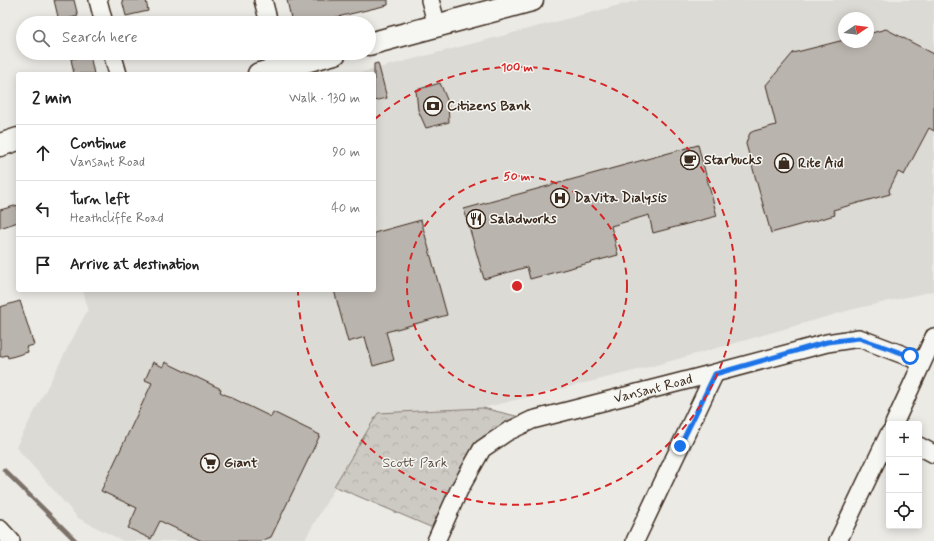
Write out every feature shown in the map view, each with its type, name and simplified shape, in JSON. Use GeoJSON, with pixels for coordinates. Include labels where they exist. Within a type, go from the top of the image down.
{"type":"FeatureCollection","features":[{"type":"Feature","properties":{"kind":"main road"},"geometry":{"type":"LineString","coordinates":[[376,42],[532,0]]}},
{"type":"Feature","properties":{"kind":"main road"},"geometry":{"type":"LineString","coordinates":[[262,72],[279,61]]}},
{"type":"Feature","properties":{"kind":"main road"},"geometry":{"type":"LineString","coordinates":[[0,145],[16,141]]}},
{"type":"Feature","properties":{"kind":"street"},"geometry":{"type":"LineString","coordinates":[[98,0],[102,16]]}},
{"type":"Feature","properties":{"kind":"street"},"geometry":{"type":"LineString","coordinates":[[263,0],[267,16]]}},
{"type":"Feature","properties":{"kind":"street"},"geometry":{"type":"LineString","coordinates":[[430,0],[437,26]]}},
{"type":"Feature","properties":{"kind":"street"},"geometry":{"type":"LineString","coordinates":[[114,60],[117,72]]}},
{"type":"Feature","properties":{"kind":"street"},"geometry":{"type":"LineString","coordinates":[[895,421],[934,337]]}},
{"type":"Feature","properties":{"kind":"street","name":"Vansant Road"},"geometry":{"type":"LineString","coordinates":[[436,541],[459,490],[482,449],[506,432],[532,420],[715,374],[827,342],[859,338],[922,362]]}},
{"type":"Feature","properties":{"kind":"street"},"geometry":{"type":"LineString","coordinates":[[635,541],[715,374]]}},
{"type":"Feature","properties":{"kind":"street"},"geometry":{"type":"LineString","coordinates":[[838,541],[886,440]]}},
{"type":"Feature","properties":{"kind":"street"},"geometry":{"type":"LineString","coordinates":[[922,448],[934,454]]}},
{"type":"Feature","properties":{"kind":"street"},"geometry":{"type":"LineString","coordinates":[[0,529],[11,541]]}},
{"type":"Feature","properties":{"kind":"shaded area"},"geometry":{"type":"Polygon","coordinates":[[[639,0],[934,0],[933,291],[850,310],[638,370],[483,408],[378,413],[304,541],[123,541],[78,518],[16,447],[88,309],[84,292],[376,292],[376,72],[364,72],[639,0]]]}},
{"type":"Feature","properties":{"kind":"green space","name":"Scott Park"},"geometry":{"type":"Polygon","coordinates":[[[483,408],[532,420],[482,449],[440,531],[334,486],[378,413],[483,408]]]}},
{"type":"Feature","properties":{"kind":"building"},"geometry":{"type":"Polygon","coordinates":[[[54,0],[74,0],[78,16],[58,16],[54,0]]]}},
{"type":"Feature","properties":{"kind":"building"},"geometry":{"type":"Polygon","coordinates":[[[122,0],[146,0],[148,11],[126,16],[122,0]]]}},
{"type":"Feature","properties":{"kind":"building"},"geometry":{"type":"Polygon","coordinates":[[[287,0],[388,0],[388,5],[342,16],[290,16],[287,0]]]}},
{"type":"Feature","properties":{"kind":"building"},"geometry":{"type":"Polygon","coordinates":[[[886,29],[934,54],[934,131],[929,128],[904,175],[898,172],[889,190],[890,194],[833,210],[835,215],[771,233],[746,144],[750,133],[776,125],[766,85],[793,53],[838,42],[838,48],[874,48],[874,32],[886,29]]]}},
{"type":"Feature","properties":{"kind":"building"},"geometry":{"type":"Polygon","coordinates":[[[71,60],[91,60],[94,72],[74,72],[71,60]]]}},
{"type":"Feature","properties":{"kind":"building"},"geometry":{"type":"Polygon","coordinates":[[[378,63],[387,98],[376,101],[376,72],[374,72],[374,64],[378,63]]]}},
{"type":"Feature","properties":{"kind":"building","name":"Citizens Bank"},"geometry":{"type":"Polygon","coordinates":[[[440,83],[448,102],[449,122],[426,128],[418,110],[416,90],[440,83]]]}},
{"type":"Feature","properties":{"kind":"building"},"geometry":{"type":"Polygon","coordinates":[[[698,145],[717,216],[653,233],[649,215],[611,226],[618,255],[530,279],[527,267],[484,279],[464,209],[698,145]]]}},
{"type":"Feature","properties":{"kind":"building"},"geometry":{"type":"Polygon","coordinates":[[[16,206],[16,223],[0,228],[0,210],[16,206]]]}},
{"type":"Feature","properties":{"kind":"building"},"geometry":{"type":"Polygon","coordinates":[[[421,220],[447,315],[386,332],[394,360],[373,366],[365,337],[348,342],[335,292],[376,292],[376,232],[421,220]]]}},
{"type":"Feature","properties":{"kind":"building"},"geometry":{"type":"Polygon","coordinates":[[[20,301],[34,345],[26,347],[28,352],[8,358],[7,355],[0,357],[0,307],[20,301]]]}},
{"type":"Feature","properties":{"kind":"building","name":"Giant"},"geometry":{"type":"Polygon","coordinates":[[[153,362],[163,367],[165,362],[221,389],[220,392],[271,417],[273,412],[320,435],[271,537],[261,541],[202,541],[160,521],[151,539],[128,528],[137,508],[101,491],[152,383],[145,380],[153,362]]]}},
{"type":"Feature","properties":{"kind":"waterway"},"geometry":{"type":"LineString","coordinates":[[4,470],[76,541]]}},
{"type":"Feature","properties":{"kind":"place","name":"Citizens Bank"},"geometry":{"type":"Point","coordinates":[433,106]}},
{"type":"Feature","properties":{"kind":"place","name":"Starbucks"},"geometry":{"type":"Point","coordinates":[690,160]}},
{"type":"Feature","properties":{"kind":"place","name":"Rite Aid"},"geometry":{"type":"Point","coordinates":[784,163]}},
{"type":"Feature","properties":{"kind":"place","name":"DaVita Dialysis"},"geometry":{"type":"Point","coordinates":[560,198]}},
{"type":"Feature","properties":{"kind":"place","name":"Saladworks"},"geometry":{"type":"Point","coordinates":[476,219]}},
{"type":"Feature","properties":{"kind":"place","name":"Giant"},"geometry":{"type":"Point","coordinates":[210,463]}},
{"type":"Feature","properties":{"kind":"route"},"geometry":{"type":"LineString","coordinates":[[680,446],[715,374],[827,342],[859,338],[910,356]]}}]}
